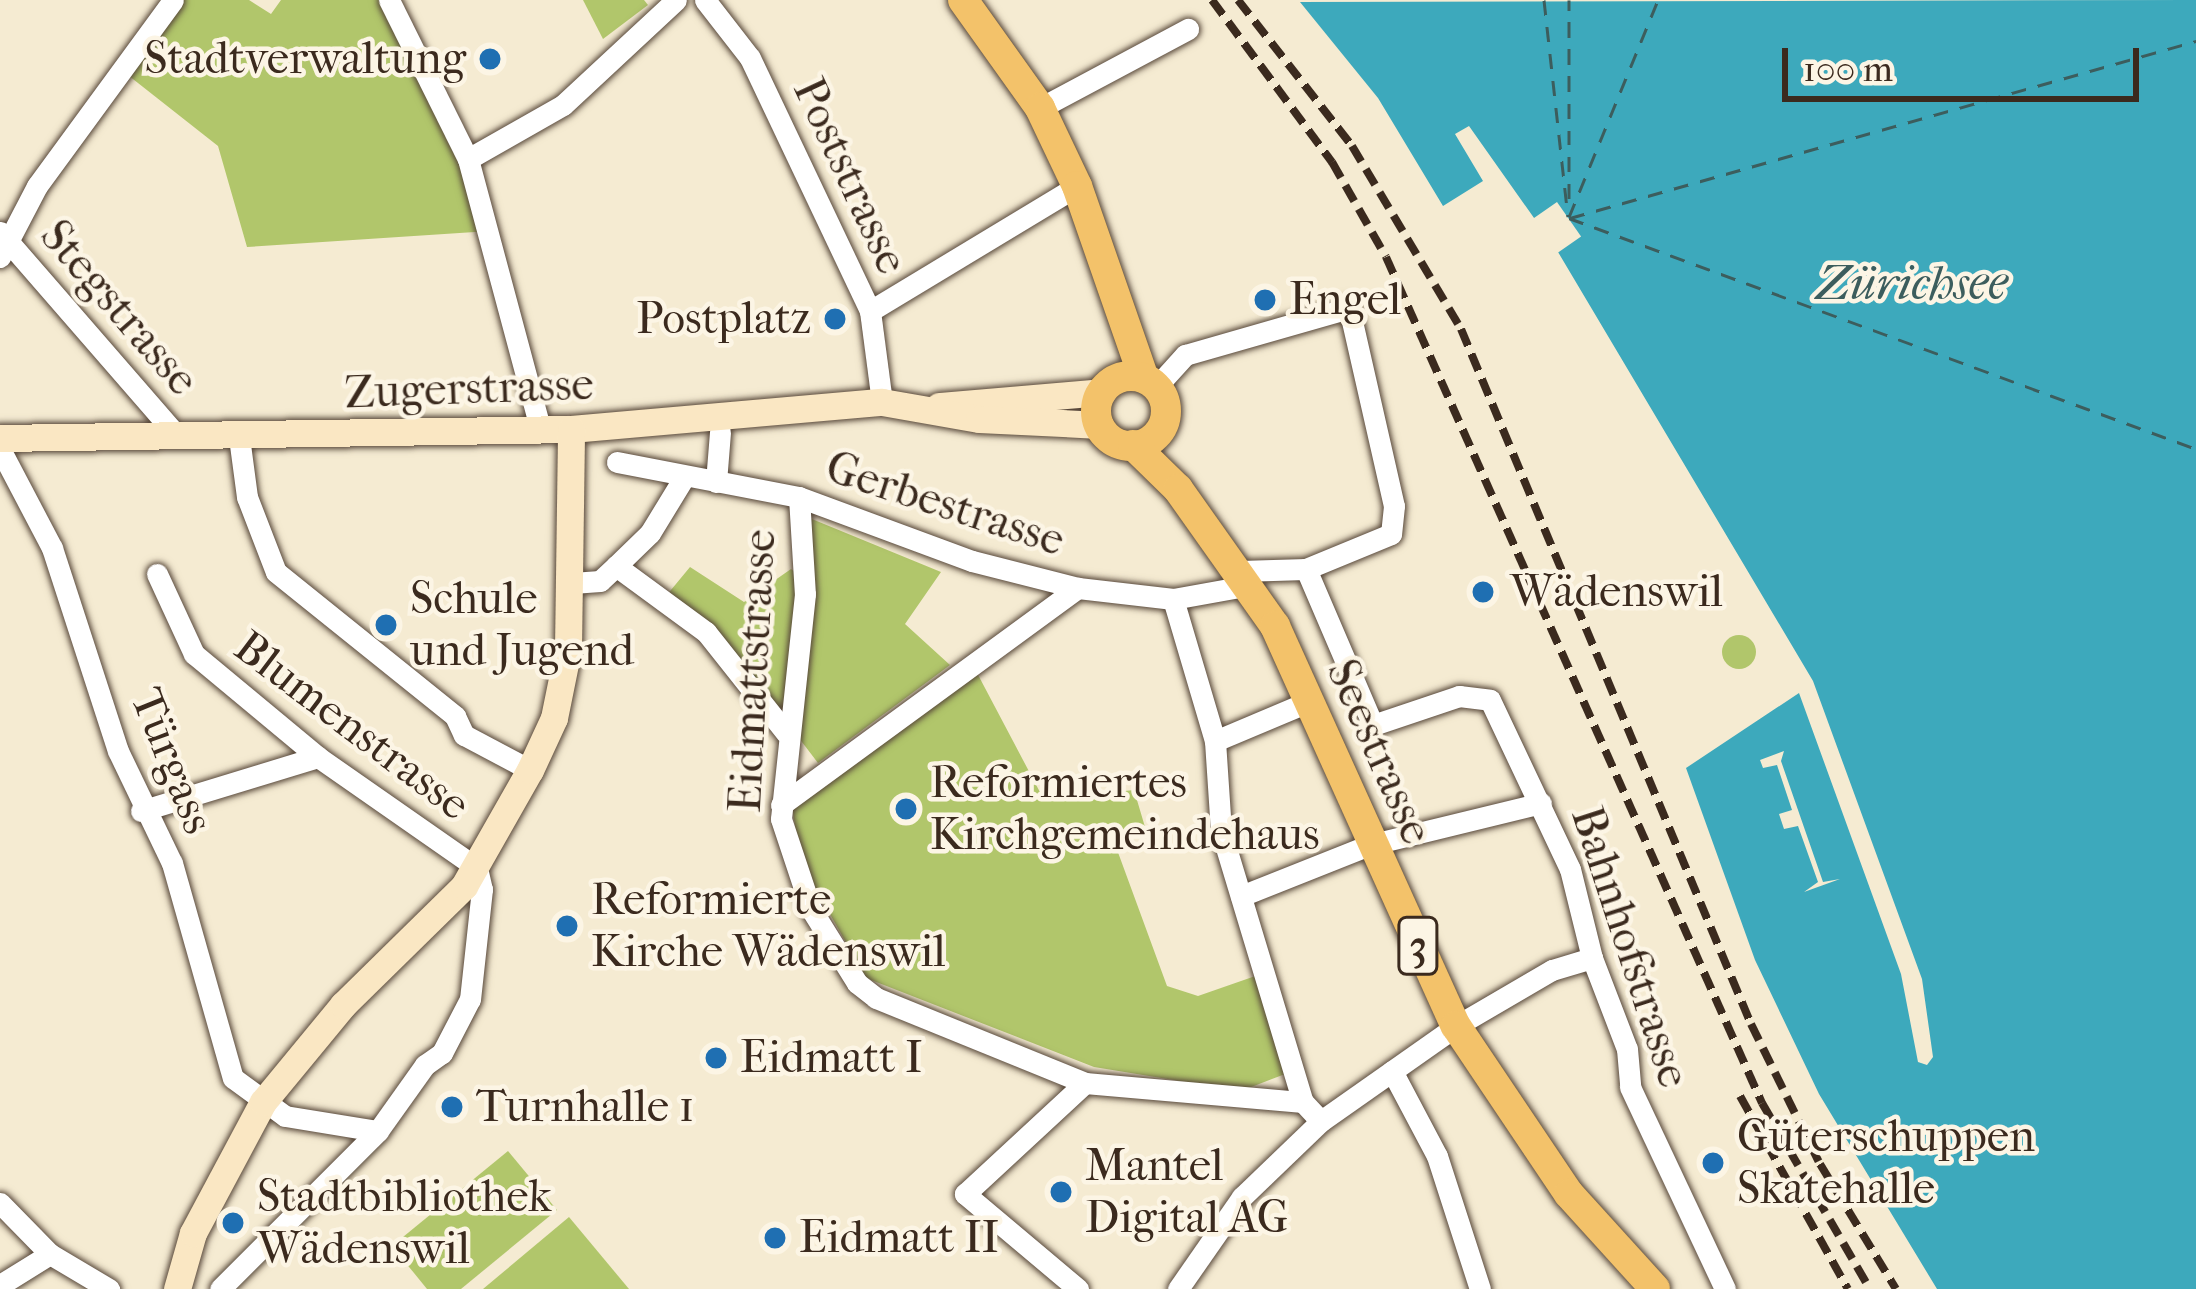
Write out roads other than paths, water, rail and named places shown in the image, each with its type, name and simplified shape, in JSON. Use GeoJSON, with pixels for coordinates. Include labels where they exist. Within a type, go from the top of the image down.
{"type":"FeatureCollection","features":[{"type":"Feature","properties":{"kind":"main road"},"geometry":{"type":"LineString","coordinates":[[963,0],[1040,108],[1077,186],[1115,298],[1129,384],[1100,425]]}},
{"type":"Feature","properties":{"kind":"main road","name":"Zugerstrasse"},"geometry":{"type":"LineString","coordinates":[[0,438],[571,429],[881,402],[939,406],[1129,384]]}},
{"type":"Feature","properties":{"kind":"main road","name":"Seestrasse"},"geometry":{"type":"LineString","coordinates":[[1129,384],[1166,402],[1161,429],[1178,489]]}},
{"type":"Feature","properties":{"kind":"main road","name":"Zugerstrasse"},"geometry":{"type":"LineString","coordinates":[[939,406],[980,419],[1100,425]]}},
{"type":"Feature","properties":{"kind":"main road","name":"Seestrasse"},"geometry":{"type":"LineString","coordinates":[[1100,425],[1133,445],[1178,489],[1246,578],[1456,1026],[1569,1194],[1655,1289]]}},
{"type":"Feature","properties":{"kind":"main road"},"geometry":{"type":"LineString","coordinates":[[177,1289],[193,1233],[262,1102],[477,868],[530,770],[563,686],[572,584],[571,429]]}},
{"type":"Feature","properties":{"kind":"main road"},"geometry":{"type":"LineString","coordinates":[[1133,445],[1161,429]]}},
{"type":"Feature","properties":{"kind":"street"},"geometry":{"type":"LineString","coordinates":[[2,242],[173,0]]}},
{"type":"Feature","properties":{"kind":"street"},"geometry":{"type":"LineString","coordinates":[[389,0],[467,159],[540,428]]}},
{"type":"Feature","properties":{"kind":"street"},"geometry":{"type":"LineString","coordinates":[[467,159],[563,105],[676,0]]}},
{"type":"Feature","properties":{"kind":"street","name":"Poststrasse"},"geometry":{"type":"LineString","coordinates":[[706,0],[750,58],[870,311],[881,402]]}},
{"type":"Feature","properties":{"kind":"street"},"geometry":{"type":"LineString","coordinates":[[1040,108],[1188,28]]}},
{"type":"Feature","properties":{"kind":"street"},"geometry":{"type":"LineString","coordinates":[[870,311],[1077,186]]}},
{"type":"Feature","properties":{"kind":"street","name":"Stegstrasse"},"geometry":{"type":"LineString","coordinates":[[2,242],[178,437]]}},
{"type":"Feature","properties":{"kind":"street"},"geometry":{"type":"LineString","coordinates":[[1129,384],[1186,355],[1349,308],[1394,506],[1391,535],[1306,569],[1246,578]]}},
{"type":"Feature","properties":{"kind":"street"},"geometry":{"type":"LineString","coordinates":[[716,482],[720,432]]}},
{"type":"Feature","properties":{"kind":"street"},"geometry":{"type":"LineString","coordinates":[[239,436],[247,497],[276,572],[351,638],[454,716],[464,735],[530,770]]}},
{"type":"Feature","properties":{"kind":"street","name":"Türgass"},"geometry":{"type":"LineString","coordinates":[[0,449],[76,607],[141,811],[172,863],[233,1078],[262,1102]]}},
{"type":"Feature","properties":{"kind":"street","name":"Gerbestrasse"},"geometry":{"type":"LineString","coordinates":[[617,462],[683,479],[799,497],[972,561],[1078,588],[1173,599],[1246,578]]}},
{"type":"Feature","properties":{"kind":"street"},"geometry":{"type":"LineString","coordinates":[[572,584],[600,581],[616,566],[650,533],[683,479]]}},
{"type":"Feature","properties":{"kind":"street","name":"Eidmattstrasse"},"geometry":{"type":"LineString","coordinates":[[799,497],[805,594],[781,805],[811,909],[857,983],[876,998],[1084,1083],[1304,1102]]}},
{"type":"Feature","properties":{"kind":"street"},"geometry":{"type":"LineString","coordinates":[[616,566],[706,632],[786,733]]}},
{"type":"Feature","properties":{"kind":"street","name":"Bahnhofstrasse"},"geometry":{"type":"LineString","coordinates":[[1306,569],[1373,725],[1459,696],[1490,700],[1570,869],[1592,958],[1628,1049],[1630,1087],[1725,1289]]}},
{"type":"Feature","properties":{"kind":"street","name":"Blumenstrasse"},"geometry":{"type":"LineString","coordinates":[[157,574],[194,654],[318,757],[477,868]]}},
{"type":"Feature","properties":{"kind":"street"},"geometry":{"type":"LineString","coordinates":[[781,805],[1078,588]]}},
{"type":"Feature","properties":{"kind":"street"},"geometry":{"type":"LineString","coordinates":[[1173,599],[1215,741],[1221,831],[1304,1102],[1321,1121]]}},
{"type":"Feature","properties":{"kind":"street"},"geometry":{"type":"LineString","coordinates":[[1215,741],[1308,702]]}},
{"type":"Feature","properties":{"kind":"street"},"geometry":{"type":"LineString","coordinates":[[141,811],[318,757]]}},
{"type":"Feature","properties":{"kind":"street"},"geometry":{"type":"LineString","coordinates":[[1241,896],[1369,844],[1541,803]]}},
{"type":"Feature","properties":{"kind":"street"},"geometry":{"type":"LineString","coordinates":[[220,1289],[377,1132],[425,1065],[442,1054],[470,999],[483,905],[477,868]]}},
{"type":"Feature","properties":{"kind":"street"},"geometry":{"type":"LineString","coordinates":[[1178,1289],[1242,1197],[1321,1121],[1456,1026],[1552,970],[1592,958]]}},
{"type":"Feature","properties":{"kind":"street"},"geometry":{"type":"LineString","coordinates":[[1392,1071],[1437,1156],[1480,1289]]}},
{"type":"Feature","properties":{"kind":"street"},"geometry":{"type":"LineString","coordinates":[[1078,1289],[965,1194],[1084,1083]]}},
{"type":"Feature","properties":{"kind":"street"},"geometry":{"type":"LineString","coordinates":[[262,1102],[285,1116],[377,1132]]}},
{"type":"Feature","properties":{"kind":"street"},"geometry":{"type":"LineString","coordinates":[[0,1203],[50,1254],[109,1289]]}},
{"type":"Feature","properties":{"kind":"street"},"geometry":{"type":"LineString","coordinates":[[0,1286],[50,1254]]}},
{"type":"Feature","properties":{"kind":"water","name":"Zürichsee"},"geometry":{"type":"Polygon","coordinates":[[[2196,0],[2196,1289],[1937,1289],[1819,1094],[1755,960],[1686,768],[1799,693],[1901,974],[1918,1062],[1927,1065],[1933,1057],[1922,979],[1813,681],[1558,252],[1469,126],[1455,134],[1483,181],[1443,206],[1378,98],[1300,2],[2196,0]]]}},
{"type":"Feature","properties":{"kind":"railway"},"geometry":{"type":"LineString","coordinates":[[1212,0],[1332,162],[1386,257],[1762,1103],[1870,1289]]}},
{"type":"Feature","properties":{"kind":"railway"},"geometry":{"type":"LineString","coordinates":[[1238,0],[1352,146],[1461,329],[1751,1024],[1820,1164],[1896,1289]]}},
{"type":"Feature","properties":{"kind":"railway"},"geometry":{"type":"LineString","coordinates":[[1740,1096],[1848,1289]]}},
{"type":"Feature","properties":{"kind":"place","name":"Stadtverwaltung"},"geometry":{"type":"Point","coordinates":[490,59]}},
{"type":"Feature","properties":{"kind":"place","name":"Engel"},"geometry":{"type":"Point","coordinates":[1265,300]}},
{"type":"Feature","properties":{"kind":"place","name":"Postplatz"},"geometry":{"type":"Point","coordinates":[835,319]}},
{"type":"Feature","properties":{"kind":"place","name":"Wädenswil"},"geometry":{"type":"Point","coordinates":[1483,592]}},
{"type":"Feature","properties":{"kind":"place","name":"Schule und Jugend"},"geometry":{"type":"Point","coordinates":[386,625]}},
{"type":"Feature","properties":{"kind":"place","name":"Reformiertes Kirchgemeindehaus"},"geometry":{"type":"Point","coordinates":[906,809]}},
{"type":"Feature","properties":{"kind":"place","name":"Reformierte Kirche Wädenswil"},"geometry":{"type":"Point","coordinates":[567,926]}},
{"type":"Feature","properties":{"kind":"place","name":"Eidmatt I"},"geometry":{"type":"Point","coordinates":[716,1058]}},
{"type":"Feature","properties":{"kind":"place","name":"Turnhalle 1"},"geometry":{"type":"Point","coordinates":[452,1107]}},
{"type":"Feature","properties":{"kind":"place","name":"Güterschuppen Skatehalle"},"geometry":{"type":"Point","coordinates":[1713,1163]}},
{"type":"Feature","properties":{"kind":"place","name":"Mantel Digital AG"},"geometry":{"type":"Point","coordinates":[1061,1192]}},
{"type":"Feature","properties":{"kind":"place","name":"Stadtbibliothek Wädenswil"},"geometry":{"type":"Point","coordinates":[233,1223]}},
{"type":"Feature","properties":{"kind":"place","name":"Eidmatt II"},"geometry":{"type":"Point","coordinates":[775,1238]}}]}
